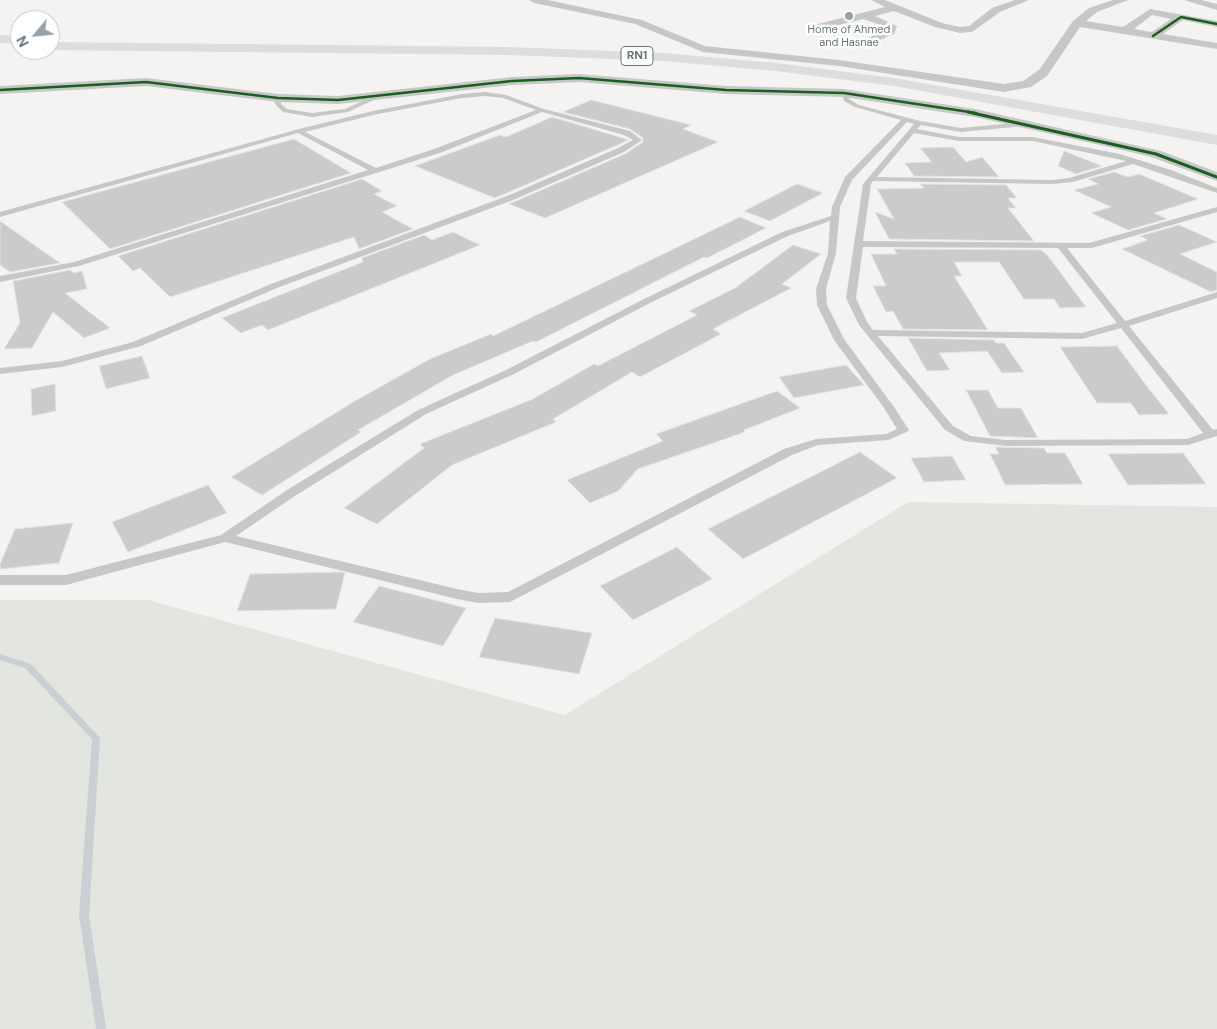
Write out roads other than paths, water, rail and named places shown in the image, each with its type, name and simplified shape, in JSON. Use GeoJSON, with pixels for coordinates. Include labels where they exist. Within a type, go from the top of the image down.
{"type":"FeatureCollection","features":[{"type":"Feature","properties":{"kind":"highway","name":"RN1"},"geometry":{"type":"LineString","coordinates":[[60,40],[516,46],[706,56],[861,72],[935,83],[1217,135]]}},
{"type":"Feature","properties":{"kind":"highway","name":"RN1"},"geometry":{"type":"LineString","coordinates":[[60,46],[510,51],[596,54],[719,62],[831,74],[946,90],[1217,140]]}},
{"type":"Feature","properties":{"kind":"street"},"geometry":{"type":"LineString","coordinates":[[534,0],[638,22],[703,49],[831,62],[1004,88],[1027,84],[1043,73],[1077,23],[1093,10],[1123,0]]}},
{"type":"Feature","properties":{"kind":"street"},"geometry":{"type":"LineString","coordinates":[[876,0],[950,29],[960,30],[972,28],[996,10],[1024,0]]}},
{"type":"Feature","properties":{"kind":"street"},"geometry":{"type":"LineString","coordinates":[[1189,0],[1213,6]]}},
{"type":"Feature","properties":{"kind":"street"},"geometry":{"type":"LineString","coordinates":[[1111,4],[1217,24]]}},
{"type":"Feature","properties":{"kind":"street"},"geometry":{"type":"LineString","coordinates":[[1154,36],[1181,17],[1213,6]]}},
{"type":"Feature","properties":{"kind":"street"},"geometry":{"type":"LineString","coordinates":[[814,28],[893,8]]}},
{"type":"Feature","properties":{"kind":"street"},"geometry":{"type":"LineString","coordinates":[[1125,31],[1150,12]]}},
{"type":"Feature","properties":{"kind":"street"},"geometry":{"type":"LineString","coordinates":[[864,15],[892,26],[890,32],[872,40]]}},
{"type":"Feature","properties":{"kind":"street"},"geometry":{"type":"LineString","coordinates":[[1077,23],[1217,46]]}},
{"type":"Feature","properties":{"kind":"street"},"geometry":{"type":"LineString","coordinates":[[1189,42],[1217,29]]}},
{"type":"Feature","properties":{"kind":"street"},"geometry":{"type":"LineString","coordinates":[[0,90],[146,82],[193,86],[278,98],[321,100],[376,98],[512,80],[558,78],[608,80],[726,90],[844,93],[956,110],[1025,124],[1156,154],[1217,176]]}},
{"type":"Feature","properties":{"kind":"lane"},"geometry":{"type":"LineString","coordinates":[[844,93],[846,100],[857,106],[906,119],[916,127],[959,139],[1024,138],[1134,161],[1217,191]]}},
{"type":"Feature","properties":{"kind":"lane"},"geometry":{"type":"LineString","coordinates":[[0,215],[299,131],[398,108],[473,95],[504,96],[542,110],[627,133],[638,140],[621,150],[510,198],[274,286],[136,344],[62,364],[0,371]]}},
{"type":"Feature","properties":{"kind":"lane"},"geometry":{"type":"LineString","coordinates":[[278,98],[278,104],[285,111],[312,115],[346,110],[376,98]]}},
{"type":"Feature","properties":{"kind":"lane"},"geometry":{"type":"LineString","coordinates":[[0,279],[76,264],[446,148],[542,110]]}},
{"type":"Feature","properties":{"kind":"lane"},"geometry":{"type":"LineString","coordinates":[[299,131],[312,115]]}},
{"type":"Feature","properties":{"kind":"lane"},"geometry":{"type":"LineString","coordinates":[[225,538],[457,594],[478,598],[510,597],[788,452],[816,442],[888,437],[903,430],[889,407],[839,340],[822,305],[821,289],[832,253],[836,207],[848,179],[906,119]]}},
{"type":"Feature","properties":{"kind":"lane"},"geometry":{"type":"LineString","coordinates":[[916,127],[961,130],[1025,124]]}},
{"type":"Feature","properties":{"kind":"lane"},"geometry":{"type":"LineString","coordinates":[[916,127],[870,180],[865,193],[860,244],[851,298],[857,316],[944,423],[968,439],[1006,443],[1172,443],[1188,442],[1214,434],[1122,326],[1061,247]]}},
{"type":"Feature","properties":{"kind":"lane"},"geometry":{"type":"LineString","coordinates":[[299,131],[374,170]]}},
{"type":"Feature","properties":{"kind":"lane"},"geometry":{"type":"LineString","coordinates":[[870,180],[1052,182],[1070,180],[1134,161]]}},
{"type":"Feature","properties":{"kind":"lane"},"geometry":{"type":"LineString","coordinates":[[860,244],[1089,246],[1217,209]]}},
{"type":"Feature","properties":{"kind":"lane"},"geometry":{"type":"LineString","coordinates":[[0,580],[66,580],[225,538],[291,493],[422,412],[510,372],[647,301],[785,234],[834,218]]}},
{"type":"Feature","properties":{"kind":"lane"},"geometry":{"type":"LineString","coordinates":[[871,334],[1063,337],[1092,334],[1217,295]]}},
{"type":"Feature","properties":{"kind":"waterway"},"geometry":{"type":"LineString","coordinates":[[0,657],[28,666],[96,738],[84,915],[101,1029]]}},
{"type":"Feature","properties":{"kind":"place","name":"Home of Ahmed and Hasnae"},"geometry":{"type":"Point","coordinates":[849,16]}}]}
